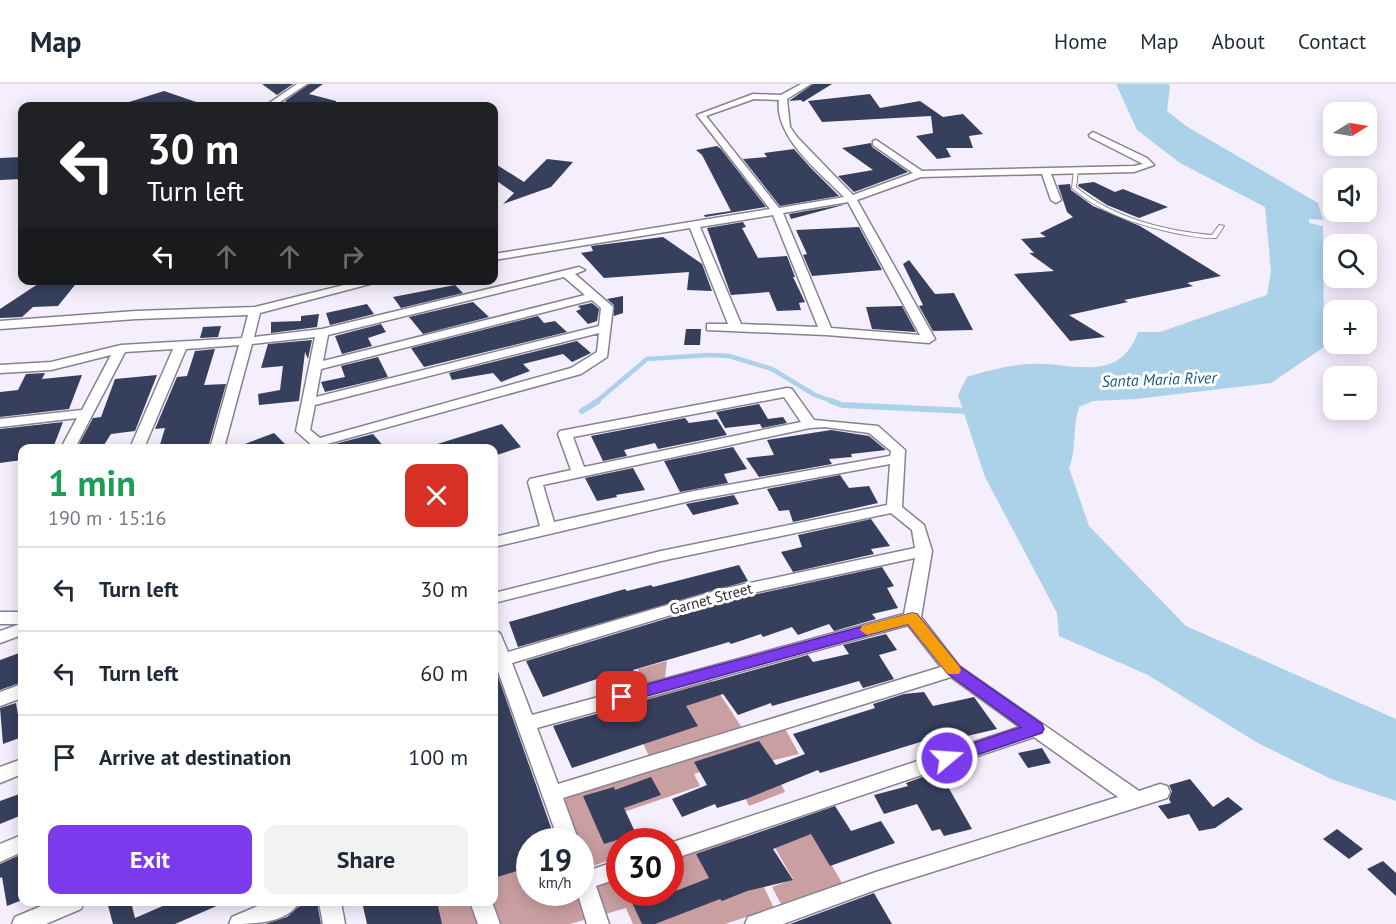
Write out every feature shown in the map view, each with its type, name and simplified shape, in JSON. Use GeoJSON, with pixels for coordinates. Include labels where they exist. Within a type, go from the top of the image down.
{"type":"FeatureCollection","features":[{"type":"Feature","properties":{"kind":"street"},"geometry":{"type":"LineString","coordinates":[[275,102],[303,84]]}},
{"type":"Feature","properties":{"kind":"street"},"geometry":{"type":"LineString","coordinates":[[807,84],[783,98],[753,96],[701,115],[777,212],[826,331]]}},
{"type":"Feature","properties":{"kind":"street"},"geometry":{"type":"LineString","coordinates":[[711,327],[826,331],[929,339],[851,199],[794,139],[786,127],[782,107],[783,98]]}},
{"type":"Feature","properties":{"kind":"street"},"geometry":{"type":"LineString","coordinates":[[498,256],[851,199],[920,174],[1134,169],[1149,165],[1144,160],[1094,135]]}},
{"type":"Feature","properties":{"kind":"street"},"geometry":{"type":"LineString","coordinates":[[876,143],[920,174]]}},
{"type":"Feature","properties":{"kind":"street"},"geometry":{"type":"LineString","coordinates":[[1046,172],[1056,200]]}},
{"type":"Feature","properties":{"kind":"street"},"geometry":{"type":"LineString","coordinates":[[694,224],[736,328]]}},
{"type":"Feature","properties":{"kind":"street"},"geometry":{"type":"LineString","coordinates":[[0,369],[51,366],[121,349],[247,341],[322,333],[573,271],[607,307],[603,354],[576,371],[327,444]]}},
{"type":"Feature","properties":{"kind":"street"},"geometry":{"type":"LineString","coordinates":[[0,325],[136,315],[255,310],[359,285]]}},
{"type":"Feature","properties":{"kind":"street"},"geometry":{"type":"LineString","coordinates":[[315,367],[595,296]]}},
{"type":"Feature","properties":{"kind":"street"},"geometry":{"type":"LineString","coordinates":[[218,444],[255,310]]}},
{"type":"Feature","properties":{"kind":"street"},"geometry":{"type":"LineString","coordinates":[[308,404],[605,328]]}},
{"type":"Feature","properties":{"kind":"street"},"geometry":{"type":"LineString","coordinates":[[318,444],[303,431],[322,333]]}},
{"type":"Feature","properties":{"kind":"street"},"geometry":{"type":"LineString","coordinates":[[139,444],[181,345]]}},
{"type":"Feature","properties":{"kind":"street"},"geometry":{"type":"LineString","coordinates":[[70,444],[121,349]]}},
{"type":"Feature","properties":{"kind":"street"},"geometry":{"type":"LineString","coordinates":[[579,473],[566,434],[787,392],[810,424]]}},
{"type":"Feature","properties":{"kind":"street"},"geometry":{"type":"LineString","coordinates":[[0,423],[87,413]]}},
{"type":"Feature","properties":{"kind":"street"},"geometry":{"type":"LineString","coordinates":[[548,528],[535,482],[810,424],[825,423],[873,429],[898,450],[894,508]]}},
{"type":"Feature","properties":{"kind":"street"},"geometry":{"type":"LineString","coordinates":[[498,541],[772,480],[897,459]]}},
{"type":"Feature","properties":{"kind":"street"},"geometry":{"type":"LineString","coordinates":[[894,508],[919,528],[924,551],[912,618],[953,670],[1137,800]]}},
{"type":"Feature","properties":{"kind":"street"},"geometry":{"type":"LineString","coordinates":[[498,597],[661,556],[894,508]]}},
{"type":"Feature","properties":{"kind":"street","name":"Garnet Street"},"geometry":{"type":"LineString","coordinates":[[502,660],[722,594],[924,551]]}},
{"type":"Feature","properties":{"kind":"street"},"geometry":{"type":"LineString","coordinates":[[0,618],[18,618]]}},
{"type":"Feature","properties":{"kind":"street"},"geometry":{"type":"LineString","coordinates":[[525,724],[912,618]]}},
{"type":"Feature","properties":{"kind":"street"},"geometry":{"type":"LineString","coordinates":[[0,637],[18,630]]}},
{"type":"Feature","properties":{"kind":"street"},"geometry":{"type":"LineString","coordinates":[[498,648],[563,828]]}},
{"type":"Feature","properties":{"kind":"street"},"geometry":{"type":"LineString","coordinates":[[550,794],[953,670]]}},
{"type":"Feature","properties":{"kind":"street"},"geometry":{"type":"LineString","coordinates":[[0,699],[18,692]]}},
{"type":"Feature","properties":{"kind":"street"},"geometry":{"type":"LineString","coordinates":[[684,847],[1036,729]]}},
{"type":"Feature","properties":{"kind":"street"},"geometry":{"type":"LineString","coordinates":[[0,775],[18,768]]}},
{"type":"Feature","properties":{"kind":"street"},"geometry":{"type":"LineString","coordinates":[[756,924],[876,881],[1160,792]]}},
{"type":"Feature","properties":{"kind":"street"},"geometry":{"type":"LineString","coordinates":[[0,853],[18,845]]}},
{"type":"Feature","properties":{"kind":"street"},"geometry":{"type":"LineString","coordinates":[[23,924],[65,906]]}},
{"type":"Feature","properties":{"kind":"street"},"geometry":{"type":"LineString","coordinates":[[240,924],[279,906]]}},
{"type":"Feature","properties":{"kind":"street"},"geometry":{"type":"LineString","coordinates":[[331,906],[334,924]]}},
{"type":"Feature","properties":{"kind":"street"},"geometry":{"type":"LineString","coordinates":[[482,906],[489,924]]}},
{"type":"Feature","properties":{"kind":"street"},"geometry":{"type":"LineString","coordinates":[[592,906],[598,924]]}},
{"type":"Feature","properties":{"kind":"lane"},"geometry":{"type":"LineString","coordinates":[[1076,171],[1074,187],[1082,197],[1150,226],[1194,237],[1214,237],[1221,226]]}},
{"type":"Feature","properties":{"kind":"shaded area"},"geometry":{"type":"Polygon","coordinates":[[[667,661],[664,686],[707,674],[746,734],[782,723],[799,754],[770,761],[785,792],[749,806],[729,763],[694,774],[700,786],[609,817],[613,828],[606,828],[606,861],[594,866],[594,828],[565,828],[550,794],[652,763],[622,697],[631,695],[641,681],[638,669],[667,661]]]}},
{"type":"Feature","properties":{"kind":"shaded area"},"geometry":{"type":"Polygon","coordinates":[[[813,833],[842,883],[781,904],[772,887],[793,879],[774,846],[813,833]]]}},
{"type":"Feature","properties":{"kind":"shaded area"},"geometry":{"type":"Polygon","coordinates":[[[738,834],[774,908],[725,924],[633,924],[626,908],[570,924],[431,924],[428,906],[498,906],[498,876],[516,871],[516,906],[594,906],[594,884],[606,877],[606,906],[684,906],[684,851],[738,834]]]}},
{"type":"Feature","properties":{"kind":"water","name":"Santa Maria River"},"geometry":{"type":"Polygon","coordinates":[[[1116,84],[1168,84],[1170,86],[1167,111],[1186,126],[1318,203],[1323,220],[1309,219],[1309,223],[1323,226],[1323,348],[1271,383],[1136,399],[1093,401],[1079,407],[1069,468],[1089,526],[1186,626],[1396,719],[1396,801],[1331,779],[1256,742],[1148,675],[1059,636],[1057,613],[985,477],[958,395],[967,377],[1022,365],[1092,367],[1106,365],[1119,359],[1130,349],[1138,332],[1160,332],[1267,295],[1271,271],[1265,207],[1180,163],[1137,130],[1116,84]]]}},
{"type":"Feature","properties":{"kind":"building"},"geometry":{"type":"Polygon","coordinates":[[[262,84],[293,84],[277,95],[262,84]]]}},
{"type":"Feature","properties":{"kind":"building"},"geometry":{"type":"Polygon","coordinates":[[[309,84],[323,84],[309,94],[336,101],[286,102],[309,84]]]}},
{"type":"Feature","properties":{"kind":"building"},"geometry":{"type":"Polygon","coordinates":[[[813,84],[832,84],[803,102],[801,100],[789,101],[813,84]]]}},
{"type":"Feature","properties":{"kind":"building"},"geometry":{"type":"Polygon","coordinates":[[[164,91],[196,102],[129,102],[164,91]]]}},
{"type":"Feature","properties":{"kind":"building"},"geometry":{"type":"Polygon","coordinates":[[[870,94],[880,108],[920,101],[943,117],[963,114],[983,134],[969,136],[973,148],[946,148],[951,157],[937,159],[916,136],[933,133],[931,116],[822,122],[808,101],[870,94]]]}},
{"type":"Feature","properties":{"kind":"building"},"geometry":{"type":"Polygon","coordinates":[[[871,143],[872,147],[908,172],[854,192],[838,176],[873,170],[842,148],[871,143]]]}},
{"type":"Feature","properties":{"kind":"building"},"geometry":{"type":"Polygon","coordinates":[[[717,146],[766,207],[705,217],[704,215],[731,211],[702,155],[696,150],[717,146]]]}},
{"type":"Feature","properties":{"kind":"building"},"geometry":{"type":"Polygon","coordinates":[[[794,149],[839,196],[780,206],[743,159],[767,157],[764,153],[794,149]]]}},
{"type":"Feature","properties":{"kind":"building"},"geometry":{"type":"Polygon","coordinates":[[[18,157],[18,179],[0,180],[0,158],[18,157]]]}},
{"type":"Feature","properties":{"kind":"building"},"geometry":{"type":"Polygon","coordinates":[[[547,159],[573,162],[551,187],[503,204],[514,193],[498,182],[498,166],[524,182],[547,159]]]}},
{"type":"Feature","properties":{"kind":"building"},"geometry":{"type":"Polygon","coordinates":[[[1094,182],[1115,192],[1123,189],[1168,207],[1139,218],[1107,205],[1078,186],[1094,182]]]}},
{"type":"Feature","properties":{"kind":"building"},"geometry":{"type":"Polygon","coordinates":[[[1070,184],[1071,190],[1093,206],[1140,226],[1221,276],[1187,283],[1193,286],[1124,300],[1128,302],[1069,315],[1105,337],[1070,341],[1014,274],[1054,271],[1029,253],[1034,253],[1021,239],[1046,237],[1040,233],[1073,217],[1067,212],[1058,185],[1070,184]]]}},
{"type":"Feature","properties":{"kind":"building"},"geometry":{"type":"Polygon","coordinates":[[[847,204],[791,219],[789,214],[847,204]]]}},
{"type":"Feature","properties":{"kind":"building"},"geometry":{"type":"Polygon","coordinates":[[[743,222],[746,227],[742,228],[758,258],[787,256],[795,277],[793,277],[805,302],[799,303],[801,310],[777,311],[769,292],[731,295],[707,228],[743,222]]]}},
{"type":"Feature","properties":{"kind":"building"},"geometry":{"type":"Polygon","coordinates":[[[859,227],[882,270],[812,276],[803,255],[807,254],[796,230],[859,227]]]}},
{"type":"Feature","properties":{"kind":"building"},"geometry":{"type":"Polygon","coordinates":[[[663,237],[702,264],[712,291],[687,290],[689,272],[604,278],[581,253],[593,251],[591,246],[663,237]]]}},
{"type":"Feature","properties":{"kind":"building"},"geometry":{"type":"Polygon","coordinates":[[[909,260],[935,294],[954,293],[973,330],[933,331],[919,306],[923,305],[903,264],[909,260]]]}},
{"type":"Feature","properties":{"kind":"building"},"geometry":{"type":"Polygon","coordinates":[[[36,285],[75,285],[58,306],[33,307],[22,317],[0,318],[0,309],[36,285]]]}},
{"type":"Feature","properties":{"kind":"building"},"geometry":{"type":"Polygon","coordinates":[[[455,285],[463,293],[401,308],[393,297],[455,285]]]}},
{"type":"Feature","properties":{"kind":"building"},"geometry":{"type":"Polygon","coordinates":[[[623,296],[623,313],[614,316],[614,305],[607,299],[623,296]]]}},
{"type":"Feature","properties":{"kind":"building"},"geometry":{"type":"Polygon","coordinates":[[[473,302],[489,317],[423,334],[409,317],[473,302]]]}},
{"type":"Feature","properties":{"kind":"building"},"geometry":{"type":"Polygon","coordinates":[[[592,303],[599,309],[597,321],[588,324],[576,311],[581,309],[578,306],[592,303]]]}},
{"type":"Feature","properties":{"kind":"building"},"geometry":{"type":"Polygon","coordinates":[[[367,304],[374,314],[330,325],[326,313],[367,304]]]}},
{"type":"Feature","properties":{"kind":"building"},"geometry":{"type":"Polygon","coordinates":[[[902,306],[916,332],[872,329],[866,307],[902,306]]]}},
{"type":"Feature","properties":{"kind":"building"},"geometry":{"type":"Polygon","coordinates":[[[319,314],[317,327],[271,333],[271,322],[301,321],[301,316],[319,314]]]}},
{"type":"Feature","properties":{"kind":"building"},"geometry":{"type":"Polygon","coordinates":[[[538,316],[544,323],[555,321],[567,332],[424,367],[411,348],[538,316]]]}},
{"type":"Feature","properties":{"kind":"building"},"geometry":{"type":"Polygon","coordinates":[[[381,324],[386,332],[368,338],[372,346],[342,354],[335,336],[381,324]]]}},
{"type":"Feature","properties":{"kind":"building"},"geometry":{"type":"Polygon","coordinates":[[[221,326],[218,337],[200,338],[203,327],[221,326]]]}},
{"type":"Feature","properties":{"kind":"building"},"geometry":{"type":"Polygon","coordinates":[[[686,329],[701,329],[700,345],[684,345],[686,329]]]}},
{"type":"Feature","properties":{"kind":"building"},"geometry":{"type":"Polygon","coordinates":[[[312,340],[308,359],[305,352],[299,401],[259,405],[258,394],[280,390],[283,366],[261,368],[268,344],[312,340]]]}},
{"type":"Feature","properties":{"kind":"building"},"geometry":{"type":"Polygon","coordinates":[[[577,341],[591,353],[572,362],[563,354],[523,364],[530,371],[501,382],[493,373],[452,380],[449,373],[577,341]]]}},
{"type":"Feature","properties":{"kind":"building"},"geometry":{"type":"Polygon","coordinates":[[[215,349],[204,385],[226,384],[209,444],[160,444],[165,428],[155,429],[177,377],[187,376],[195,351],[215,349]]]}},
{"type":"Feature","properties":{"kind":"building"},"geometry":{"type":"Polygon","coordinates":[[[378,357],[388,377],[325,392],[321,382],[345,377],[341,366],[378,357]]]}},
{"type":"Feature","properties":{"kind":"building"},"geometry":{"type":"Polygon","coordinates":[[[45,373],[42,379],[82,375],[69,409],[0,417],[0,392],[18,390],[26,374],[45,373]]]}},
{"type":"Feature","properties":{"kind":"building"},"geometry":{"type":"Polygon","coordinates":[[[157,375],[135,431],[111,434],[105,444],[79,444],[93,418],[101,417],[115,379],[157,375]]]}},
{"type":"Feature","properties":{"kind":"building"},"geometry":{"type":"Polygon","coordinates":[[[759,404],[768,419],[783,417],[787,423],[762,428],[760,424],[725,428],[716,412],[759,404]]]}},
{"type":"Feature","properties":{"kind":"building"},"geometry":{"type":"Polygon","coordinates":[[[685,418],[689,423],[717,419],[727,435],[658,449],[655,443],[624,450],[627,456],[603,461],[591,436],[685,418]]]}},
{"type":"Feature","properties":{"kind":"building"},"geometry":{"type":"Polygon","coordinates":[[[63,422],[55,444],[18,444],[18,461],[0,463],[0,429],[63,422]]]}},
{"type":"Feature","properties":{"kind":"building"},"geometry":{"type":"Polygon","coordinates":[[[502,424],[521,447],[498,455],[498,444],[437,444],[502,424]]]}},
{"type":"Feature","properties":{"kind":"building"},"geometry":{"type":"Polygon","coordinates":[[[831,430],[869,436],[886,450],[851,454],[852,457],[829,459],[832,464],[759,477],[746,458],[774,455],[767,440],[831,430]]]}},
{"type":"Feature","properties":{"kind":"building"},"geometry":{"type":"Polygon","coordinates":[[[274,433],[285,444],[245,444],[274,433]]]}},
{"type":"Feature","properties":{"kind":"building"},"geometry":{"type":"Polygon","coordinates":[[[373,434],[382,444],[335,444],[373,434]]]}},
{"type":"Feature","properties":{"kind":"building"},"geometry":{"type":"Polygon","coordinates":[[[733,447],[747,469],[724,474],[728,483],[680,492],[664,461],[733,447]]]}},
{"type":"Feature","properties":{"kind":"building"},"geometry":{"type":"Polygon","coordinates":[[[633,468],[645,490],[616,495],[617,497],[597,501],[585,478],[633,468]]]}},
{"type":"Feature","properties":{"kind":"building"},"geometry":{"type":"Polygon","coordinates":[[[840,475],[849,488],[869,486],[878,503],[793,522],[789,510],[779,511],[767,489],[840,475]]]}},
{"type":"Feature","properties":{"kind":"building"},"geometry":{"type":"Polygon","coordinates":[[[734,495],[739,504],[693,515],[686,504],[734,495]]]}},
{"type":"Feature","properties":{"kind":"building"},"geometry":{"type":"Polygon","coordinates":[[[871,519],[890,546],[871,549],[874,554],[793,572],[781,552],[802,547],[798,535],[871,519]]]}},
{"type":"Feature","properties":{"kind":"building"},"geometry":{"type":"Polygon","coordinates":[[[739,565],[748,581],[518,647],[509,622],[625,589],[627,591],[651,585],[653,587],[739,565]]]}},
{"type":"Feature","properties":{"kind":"building"},"geometry":{"type":"Polygon","coordinates":[[[882,567],[894,586],[887,588],[898,608],[872,614],[876,619],[834,631],[829,624],[798,635],[792,627],[763,637],[761,634],[731,644],[729,642],[633,670],[641,683],[614,690],[606,676],[543,697],[526,661],[725,601],[882,567]]]}},
{"type":"Feature","properties":{"kind":"building"},"geometry":{"type":"Polygon","coordinates":[[[886,634],[897,650],[879,655],[894,679],[863,688],[859,681],[772,706],[771,703],[738,715],[723,694],[686,706],[698,726],[572,768],[553,726],[808,655],[813,662],[849,654],[843,645],[886,634]]]}},
{"type":"Feature","properties":{"kind":"building"},"geometry":{"type":"Polygon","coordinates":[[[18,653],[18,683],[0,690],[0,660],[18,653]]]}},
{"type":"Feature","properties":{"kind":"building"},"geometry":{"type":"Polygon","coordinates":[[[498,676],[551,828],[516,828],[516,871],[498,877],[498,676]]]}},
{"type":"Feature","properties":{"kind":"building"},"geometry":{"type":"Polygon","coordinates":[[[924,692],[933,706],[974,697],[997,729],[933,744],[930,739],[820,773],[818,770],[746,799],[717,808],[715,804],[682,817],[672,799],[707,785],[694,762],[759,741],[776,765],[805,754],[793,734],[875,708],[873,704],[904,694],[924,692]]]}},
{"type":"Feature","properties":{"kind":"building"},"geometry":{"type":"Polygon","coordinates":[[[16,703],[18,714],[18,738],[3,744],[0,708],[16,703]]]}},
{"type":"Feature","properties":{"kind":"building"},"geometry":{"type":"Polygon","coordinates":[[[1042,748],[1051,763],[1028,768],[1018,753],[1042,748]]]}},
{"type":"Feature","properties":{"kind":"building"},"geometry":{"type":"Polygon","coordinates":[[[939,771],[972,829],[944,836],[940,829],[932,831],[917,804],[884,814],[874,795],[908,786],[906,783],[939,771]]]}},
{"type":"Feature","properties":{"kind":"building"},"geometry":{"type":"Polygon","coordinates":[[[651,777],[661,795],[624,808],[633,828],[606,828],[606,843],[604,844],[583,796],[614,787],[615,790],[651,777]]]}},
{"type":"Feature","properties":{"kind":"building"},"geometry":{"type":"Polygon","coordinates":[[[1190,779],[1213,807],[1228,797],[1243,809],[1215,828],[1199,831],[1189,814],[1168,819],[1158,806],[1171,803],[1169,799],[1172,791],[1169,785],[1190,779]]]}},
{"type":"Feature","properties":{"kind":"building"},"geometry":{"type":"Polygon","coordinates":[[[18,794],[18,817],[0,824],[0,801],[18,794]]]}},
{"type":"Feature","properties":{"kind":"building"},"geometry":{"type":"Polygon","coordinates":[[[835,806],[851,831],[881,821],[895,843],[830,866],[811,834],[773,849],[793,880],[747,891],[722,901],[720,899],[655,924],[642,924],[634,906],[684,906],[684,888],[709,878],[696,854],[835,806]]]}},
{"type":"Feature","properties":{"kind":"building"},"geometry":{"type":"Polygon","coordinates":[[[1337,829],[1363,849],[1349,859],[1323,839],[1337,829]]]}},
{"type":"Feature","properties":{"kind":"building"},"geometry":{"type":"Polygon","coordinates":[[[18,856],[18,902],[7,906],[2,877],[0,878],[0,864],[18,856]]]}},
{"type":"Feature","properties":{"kind":"building"},"geometry":{"type":"Polygon","coordinates":[[[1383,861],[1396,873],[1396,896],[1367,869],[1383,861]]]}},
{"type":"Feature","properties":{"kind":"building"},"geometry":{"type":"Polygon","coordinates":[[[874,893],[892,924],[790,924],[874,893]]]}},
{"type":"Feature","properties":{"kind":"building"},"geometry":{"type":"Polygon","coordinates":[[[108,906],[132,906],[135,918],[163,906],[217,906],[175,924],[113,924],[108,906]]]}},
{"type":"Feature","properties":{"kind":"building"},"geometry":{"type":"Polygon","coordinates":[[[318,906],[321,924],[265,924],[287,917],[298,907],[318,906]]]}},
{"type":"Feature","properties":{"kind":"building"},"geometry":{"type":"Polygon","coordinates":[[[363,906],[438,906],[442,924],[367,924],[363,906]]]}},
{"type":"Feature","properties":{"kind":"waterway"},"geometry":{"type":"LineString","coordinates":[[596,402],[647,359],[710,355],[729,356],[772,369],[815,395],[835,402]]}},
{"type":"Feature","properties":{"kind":"waterway"},"geometry":{"type":"LineString","coordinates":[[582,411],[598,401]]}},
{"type":"Feature","properties":{"kind":"waterway"},"geometry":{"type":"LineString","coordinates":[[831,401],[842,405],[968,411]]}},
{"type":"Feature","properties":{"kind":"slow traffic"},"geometry":{"type":"LineString","coordinates":[[867,630],[912,618],[953,670]]}},
{"type":"Feature","properties":{"kind":"route"},"geometry":{"type":"LineString","coordinates":[[622,697],[912,618],[953,670],[1036,729],[947,758]]}}]}
